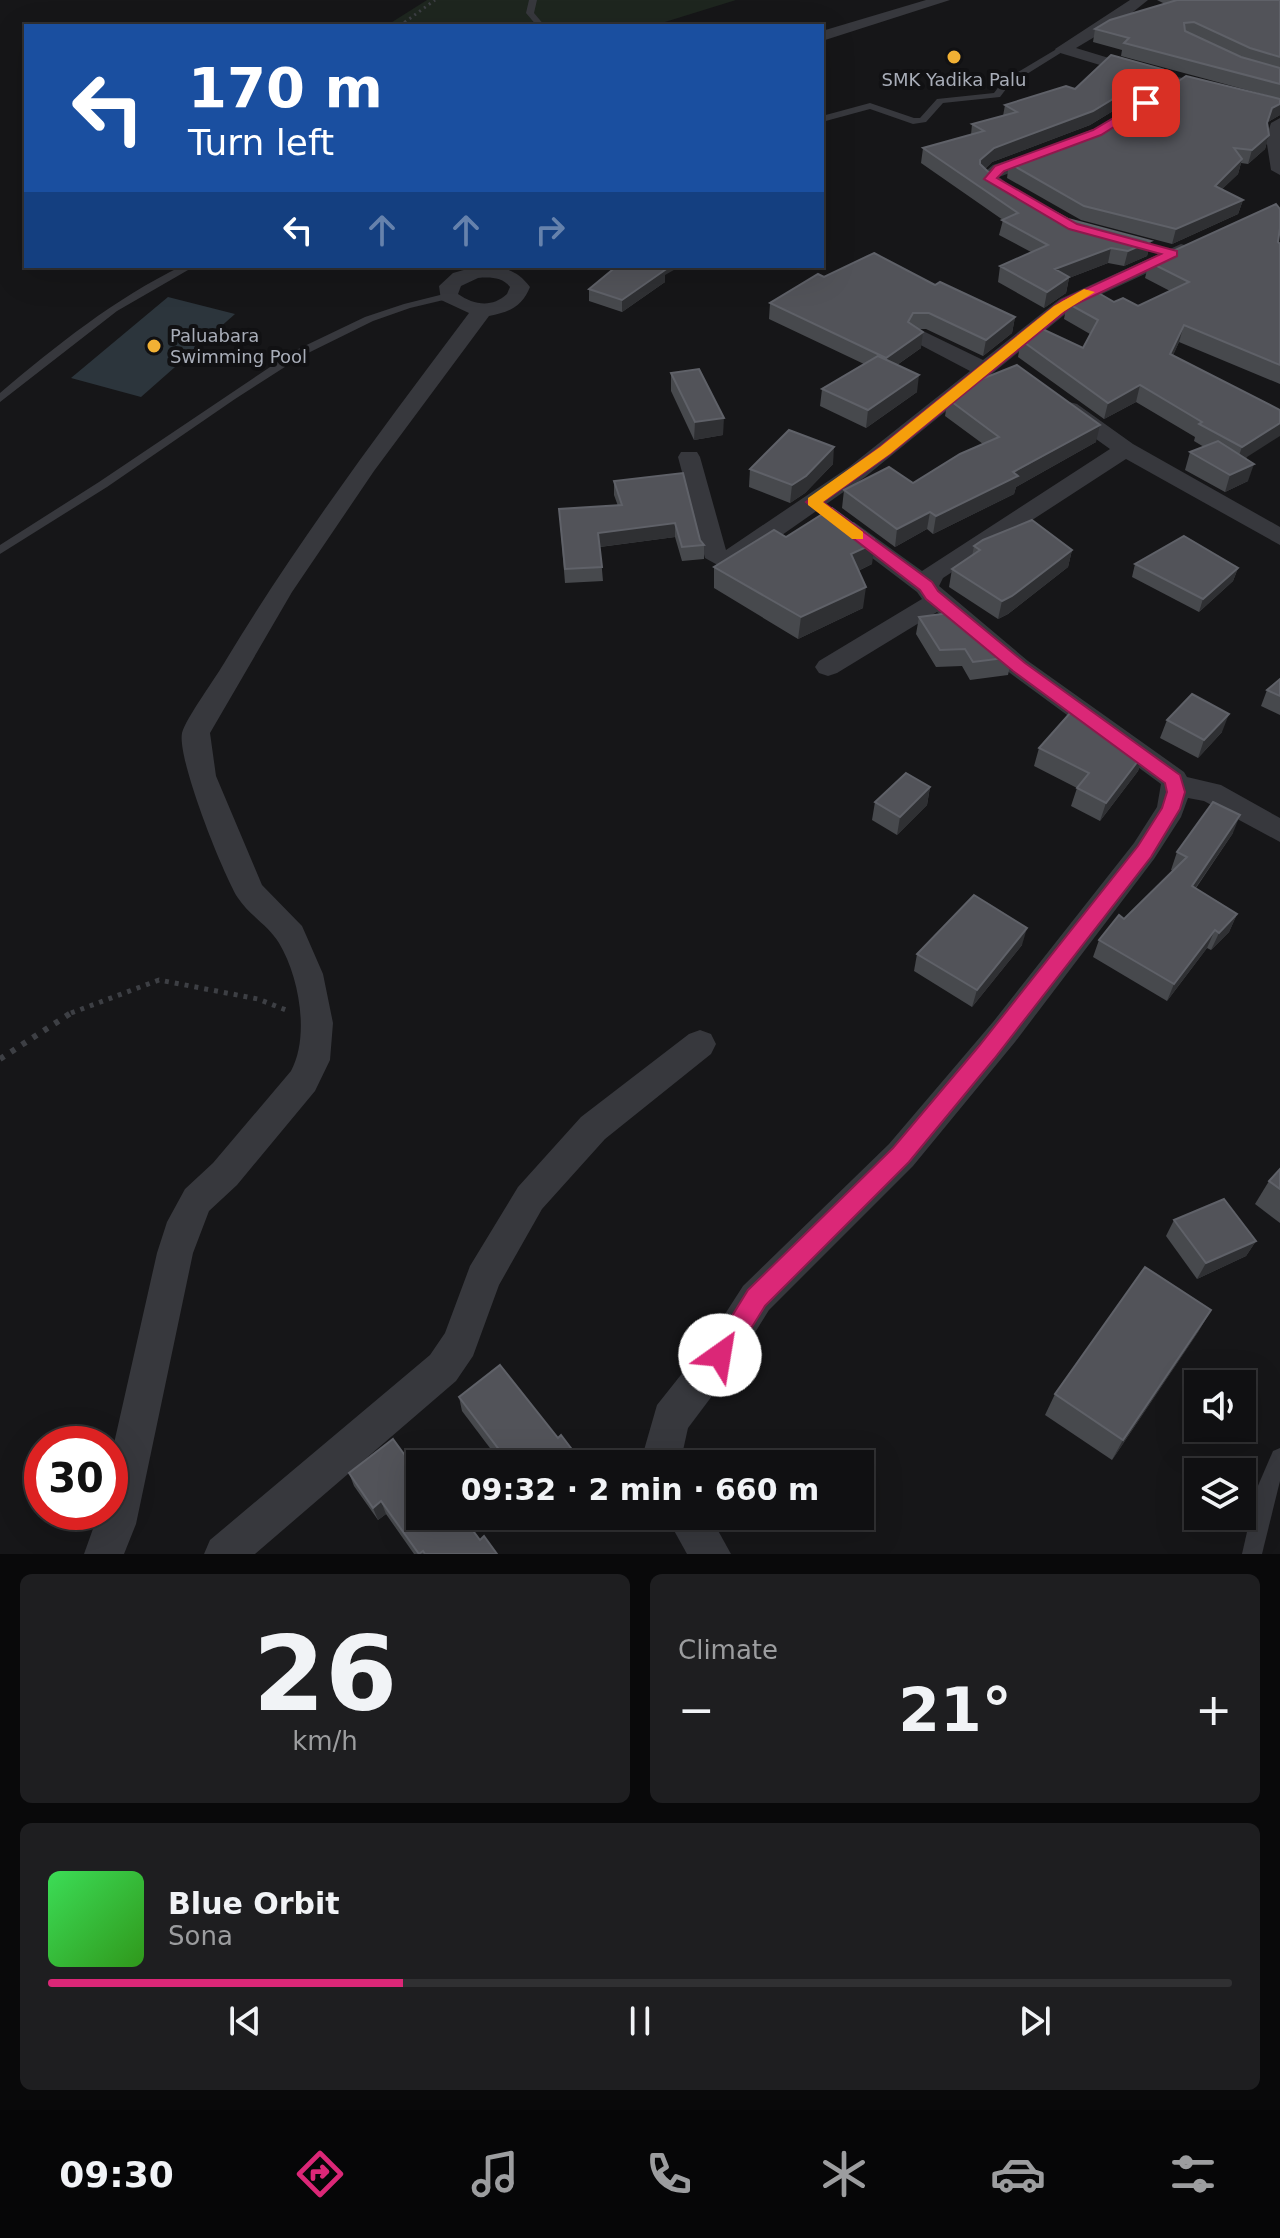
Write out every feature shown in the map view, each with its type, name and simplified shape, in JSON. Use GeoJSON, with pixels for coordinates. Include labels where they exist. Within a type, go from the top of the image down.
{"type":"FeatureCollection","features":[{"type":"Feature","properties":{"kind":"street"},"geometry":{"type":"LineString","coordinates":[[824,35],[942,0]]}},
{"type":"Feature","properties":{"kind":"street"},"geometry":{"type":"LineString","coordinates":[[1063,49],[1118,17],[1140,0]]}},
{"type":"Feature","properties":{"kind":"street"},"geometry":{"type":"LineString","coordinates":[[1063,49],[1184,83],[1116,122]]}},
{"type":"Feature","properties":{"kind":"street"},"geometry":{"type":"LineString","coordinates":[[1280,123],[1275,138],[1280,170]]}},
{"type":"Feature","properties":{"kind":"street"},"geometry":{"type":"LineString","coordinates":[[1026,202],[991,181],[990,175],[1064,146]]}},
{"type":"Feature","properties":{"kind":"street"},"geometry":{"type":"LineString","coordinates":[[689,457],[714,553],[723,560],[736,556],[885,451],[999,365],[1067,303],[1197,242]]}},
{"type":"Feature","properties":{"kind":"street"},"geometry":{"type":"LineString","coordinates":[[1144,246],[1172,253]]}},
{"type":"Feature","properties":{"kind":"street"},"geometry":{"type":"LineString","coordinates":[[488,268],[517,281],[520,291],[517,298],[503,306],[483,309],[464,307],[448,296],[448,289],[456,279],[488,268]]}},
{"type":"Feature","properties":{"kind":"street"},"geometry":{"type":"LineString","coordinates":[[517,281],[533,268]]}},
{"type":"Feature","properties":{"kind":"street"},"geometry":{"type":"LineString","coordinates":[[104,1554],[116,1524],[175,1253],[185,1222],[197,1200],[225,1174],[303,1081],[314,1060],[317,1023],[307,974],[291,935],[250,892],[202,776],[196,733],[281,590],[365,467],[483,309]]}},
{"type":"Feature","properties":{"kind":"street"},"geometry":{"type":"LineString","coordinates":[[918,336],[999,365]]}},
{"type":"Feature","properties":{"kind":"street"},"geometry":{"type":"LineString","coordinates":[[1050,394],[1125,449],[1274,525]]}},
{"type":"Feature","properties":{"kind":"street"},"geometry":{"type":"LineString","coordinates":[[932,593],[933,573],[1125,449]]}},
{"type":"Feature","properties":{"kind":"street"},"geometry":{"type":"LineString","coordinates":[[663,1450],[671,1419],[720,1355],[756,1298],[901,1155],[1004,1032],[1144,851],[1171,809],[1175,785],[1174,779],[1155,764],[1019,667],[932,593],[814,502]]}},
{"type":"Feature","properties":{"kind":"street"},"geometry":{"type":"LineString","coordinates":[[828,667],[932,593]]}},
{"type":"Feature","properties":{"kind":"street"},"geometry":{"type":"LineString","coordinates":[[1175,785],[1211,792],[1280,831]]}},
{"type":"Feature","properties":{"kind":"street"},"geometry":{"type":"LineString","coordinates":[[224,1554],[443,1368],[460,1343],[483,1278],[530,1198],[593,1128],[700,1044]]}},
{"type":"Feature","properties":{"kind":"street"},"geometry":{"type":"LineString","coordinates":[[695,1530],[711,1554]]}},
{"type":"Feature","properties":{"kind":"lane"},"geometry":{"type":"LineString","coordinates":[[533,0],[530,13],[539,24]]}},
{"type":"Feature","properties":{"kind":"lane"},"geometry":{"type":"LineString","coordinates":[[824,118],[870,106],[913,121],[923,120],[945,100],[997,95],[1006,83],[1063,49]]}},
{"type":"Feature","properties":{"kind":"lane"},"geometry":{"type":"LineString","coordinates":[[0,399],[90,322],[140,291],[186,268]]}},
{"type":"Feature","properties":{"kind":"lane"},"geometry":{"type":"LineString","coordinates":[[0,550],[85,499],[288,356],[355,323],[420,301],[448,296]]}},
{"type":"Feature","properties":{"kind":"lane"},"geometry":{"type":"LineString","coordinates":[[1252,1554],[1267,1488],[1280,1458]]}},
{"type":"Feature","properties":{"kind":"path"},"geometry":{"type":"LineString","coordinates":[[408,24],[405,22],[408,18],[435,0]]}},
{"type":"Feature","properties":{"kind":"path"},"geometry":{"type":"LineString","coordinates":[[0,1059],[74,1011],[159,980],[258,999],[317,1023]]}},
{"type":"Feature","properties":{"kind":"shaded area"},"geometry":{"type":"Polygon","coordinates":[[[427,0],[736,0],[658,24],[389,24],[427,0]]]}},
{"type":"Feature","properties":{"kind":"shaded area","name":"Paluabara Swimming Pool"},"geometry":{"type":"Polygon","coordinates":[[[168,297],[235,314],[141,397],[71,378],[168,297]]]}},
{"type":"Feature","properties":{"kind":"building"},"geometry":{"type":"Polygon","coordinates":[[[1177,0],[1280,0],[1280,57],[1250,48],[1194,22],[1184,23],[1185,31],[1241,57],[1280,68],[1280,84],[1124,43],[1129,38],[1095,29],[1110,20],[1177,0]]]}},
{"type":"Feature","properties":{"kind":"building"},"geometry":{"type":"Polygon","coordinates":[[[1111,55],[1162,69],[1093,111],[994,148],[980,160],[980,164],[998,181],[1068,219],[1151,241],[1128,251],[1111,248],[1055,269],[1069,277],[1047,292],[1000,266],[1048,245],[1002,220],[1018,213],[923,148],[984,131],[972,124],[1017,112],[1005,105],[1066,86],[1075,89],[1111,55]]]}},
{"type":"Feature","properties":{"kind":"building"},"geometry":{"type":"Polygon","coordinates":[[[1186,76],[1280,99],[1280,104],[1272,108],[1267,123],[1269,135],[1252,150],[1234,148],[1242,159],[1215,186],[1243,200],[1176,229],[1084,206],[1009,163],[1107,125],[1135,111],[1186,76]]]}},
{"type":"Feature","properties":{"kind":"building"},"geometry":{"type":"Polygon","coordinates":[[[1276,204],[1280,209],[1280,365],[1184,325],[1170,354],[1280,410],[1280,423],[1242,447],[1199,424],[1202,422],[1140,385],[1108,403],[1021,340],[1038,327],[1083,348],[1098,320],[1067,303],[1079,293],[1090,288],[1114,302],[1123,298],[1138,306],[1189,282],[1149,262],[1276,204]]]}},
{"type":"Feature","properties":{"kind":"building"},"geometry":{"type":"Polygon","coordinates":[[[874,253],[935,285],[940,282],[1015,317],[986,340],[929,313],[913,313],[908,322],[923,332],[886,358],[770,303],[818,274],[824,277],[874,253]]]}},
{"type":"Feature","properties":{"kind":"building"},"geometry":{"type":"Polygon","coordinates":[[[615,268],[665,270],[622,300],[589,289],[615,268]]]}},
{"type":"Feature","properties":{"kind":"building"},"geometry":{"type":"Polygon","coordinates":[[[878,356],[919,375],[868,410],[822,389],[878,356]]]}},
{"type":"Feature","properties":{"kind":"building"},"geometry":{"type":"Polygon","coordinates":[[[1017,365],[1100,425],[1013,472],[1018,476],[936,516],[930,512],[897,529],[844,490],[889,467],[913,483],[960,454],[999,437],[948,399],[964,386],[1017,365]]]}},
{"type":"Feature","properties":{"kind":"building"},"geometry":{"type":"Polygon","coordinates":[[[699,369],[724,418],[695,422],[671,373],[699,369]]]}},
{"type":"Feature","properties":{"kind":"building"},"geometry":{"type":"Polygon","coordinates":[[[789,430],[834,447],[806,476],[792,485],[750,469],[789,430]]]}},
{"type":"Feature","properties":{"kind":"building"},"geometry":{"type":"Polygon","coordinates":[[[1218,441],[1254,464],[1230,475],[1190,452],[1218,441]]]}},
{"type":"Feature","properties":{"kind":"building"},"geometry":{"type":"Polygon","coordinates":[[[683,473],[700,540],[704,545],[682,547],[675,523],[598,533],[602,567],[565,569],[559,509],[622,505],[614,481],[683,473]]]}},
{"type":"Feature","properties":{"kind":"building"},"geometry":{"type":"Polygon","coordinates":[[[832,508],[874,539],[875,543],[851,554],[866,587],[801,617],[714,567],[774,530],[786,537],[832,508]]]}},
{"type":"Feature","properties":{"kind":"building"},"geometry":{"type":"Polygon","coordinates":[[[1032,520],[1072,550],[1012,596],[1002,601],[952,569],[980,550],[974,546],[983,540],[1032,520]]]}},
{"type":"Feature","properties":{"kind":"building"},"geometry":{"type":"Polygon","coordinates":[[[1184,536],[1238,568],[1203,599],[1135,564],[1184,536]]]}},
{"type":"Feature","properties":{"kind":"building"},"geometry":{"type":"Polygon","coordinates":[[[957,612],[1012,657],[973,662],[965,649],[940,650],[919,617],[957,612]]]}},
{"type":"Feature","properties":{"kind":"building"},"geometry":{"type":"Polygon","coordinates":[[[1280,679],[1280,696],[1267,690],[1280,679]]]}},
{"type":"Feature","properties":{"kind":"building"},"geometry":{"type":"Polygon","coordinates":[[[1192,694],[1229,714],[1204,740],[1167,720],[1192,694]]]}},
{"type":"Feature","properties":{"kind":"building"},"geometry":{"type":"Polygon","coordinates":[[[1071,712],[1119,735],[1144,753],[1106,803],[1077,788],[1089,773],[1039,748],[1071,712]]]}},
{"type":"Feature","properties":{"kind":"building"},"geometry":{"type":"Polygon","coordinates":[[[906,773],[930,787],[900,817],[875,802],[906,773]]]}},
{"type":"Feature","properties":{"kind":"building"},"geometry":{"type":"Polygon","coordinates":[[[1213,802],[1240,815],[1192,886],[1237,914],[1219,933],[1215,930],[1174,984],[1099,940],[1119,915],[1124,919],[1187,857],[1177,852],[1213,802]]]}},
{"type":"Feature","properties":{"kind":"building"},"geometry":{"type":"Polygon","coordinates":[[[974,895],[1027,928],[977,990],[917,954],[974,895]]]}},
{"type":"Feature","properties":{"kind":"building"},"geometry":{"type":"Polygon","coordinates":[[[1280,1169],[1280,1189],[1269,1181],[1280,1169]]]}},
{"type":"Feature","properties":{"kind":"building"},"geometry":{"type":"Polygon","coordinates":[[[1224,1199],[1256,1241],[1206,1263],[1174,1220],[1224,1199]]]}},
{"type":"Feature","properties":{"kind":"building"},"geometry":{"type":"Polygon","coordinates":[[[1145,1267],[1211,1310],[1123,1440],[1055,1394],[1145,1267]]]}},
{"type":"Feature","properties":{"kind":"building"},"geometry":{"type":"Polygon","coordinates":[[[500,1365],[558,1438],[561,1435],[572,1450],[499,1450],[459,1397],[500,1365]]]}},
{"type":"Feature","properties":{"kind":"building"},"geometry":{"type":"Polygon","coordinates":[[[393,1439],[406,1457],[406,1530],[472,1530],[480,1540],[484,1536],[497,1554],[425,1554],[423,1551],[419,1554],[381,1501],[373,1508],[349,1473],[393,1439]]]}},
{"type":"Feature","properties":{"kind":"slow traffic"},"geometry":{"type":"LineString","coordinates":[[858,536],[814,502],[885,451],[1058,309],[1088,292]]}},
{"type":"Feature","properties":{"kind":"place","name":"SMK Yadika Palu"},"geometry":{"type":"Point","coordinates":[954,57]}},
{"type":"Feature","properties":{"kind":"place","name":"Paluabara Swimming Pool"},"geometry":{"type":"Point","coordinates":[154,346]}},
{"type":"Feature","properties":{"kind":"route"},"geometry":{"type":"LineString","coordinates":[[720,1355],[756,1298],[901,1155],[1004,1032],[1144,851],[1171,809],[1176,792],[1174,779],[1019,667],[932,595],[926,586],[814,502],[885,451],[1067,303],[1172,253],[1073,227],[990,179],[990,175],[999,169],[1097,132],[1146,103]]}}]}
